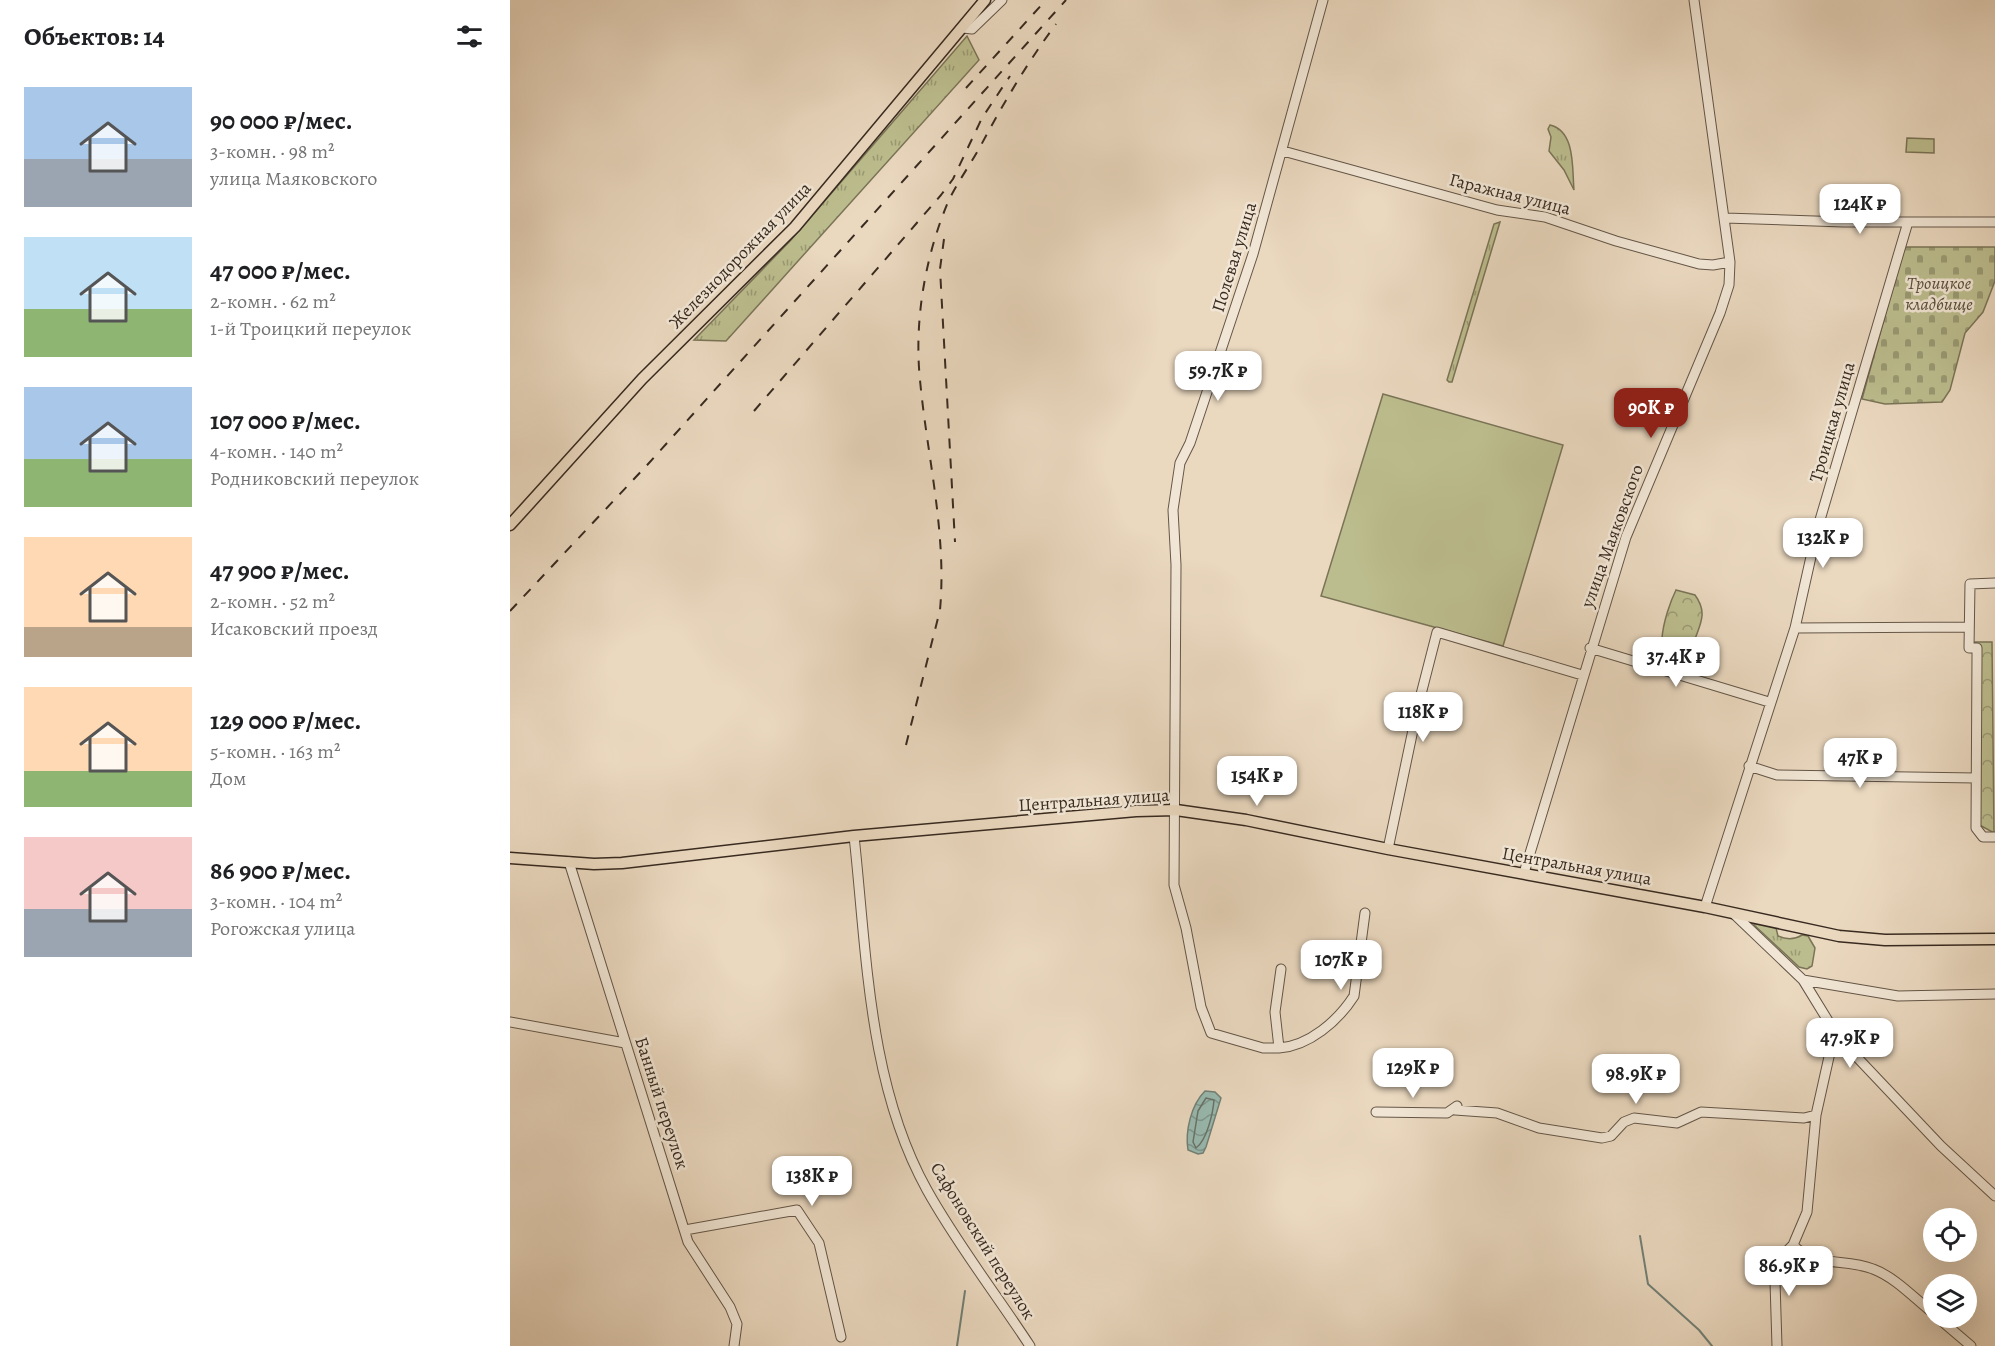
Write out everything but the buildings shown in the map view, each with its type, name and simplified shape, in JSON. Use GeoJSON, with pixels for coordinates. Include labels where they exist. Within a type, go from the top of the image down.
{"type":"FeatureCollection","features":[{"type":"Feature","properties":{"kind":"main road","name":"Железнодорожная улица"},"geometry":{"type":"LineString","coordinates":[[510,525],[642,379],[795,227],[985,0]]}},
{"type":"Feature","properties":{"kind":"main road","name":"Центральная улица"},"geometry":{"type":"LineString","coordinates":[[510,858],[622,863],[854,836],[1136,811],[1176,810],[1246,820],[1867,939],[1995,939]]}},
{"type":"Feature","properties":{"kind":"street"},"geometry":{"type":"LineString","coordinates":[[963,28],[972,29],[1002,0]]}},
{"type":"Feature","properties":{"kind":"street","name":"Полевая улица"},"geometry":{"type":"LineString","coordinates":[[1279,1048],[1263,1048],[1211,1033],[1204,1018],[1186,928],[1174,885],[1176,565],[1173,510],[1177,476],[1254,254],[1323,0]]}},
{"type":"Feature","properties":{"kind":"street","name":"улица Маяковского"},"geometry":{"type":"LineString","coordinates":[[1524,873],[1590,648],[1642,494],[1725,302],[1730,285],[1725,218],[1694,0]]}},
{"type":"Feature","properties":{"kind":"street","name":"Гаражная улица"},"geometry":{"type":"LineString","coordinates":[[1283,150],[1497,210],[1545,217],[1616,241],[1699,264],[1713,266],[1730,262]]}},
{"type":"Feature","properties":{"kind":"street"},"geometry":{"type":"LineString","coordinates":[[1725,218],[1995,222]]}},
{"type":"Feature","properties":{"kind":"street","name":"Троицкая улица"},"geometry":{"type":"LineString","coordinates":[[1704,907],[1794,628],[1817,530],[1908,222]]}},
{"type":"Feature","properties":{"kind":"street"},"geometry":{"type":"LineString","coordinates":[[1995,584],[1970,584],[1969,627],[1969,648],[1977,648],[1976,828],[1983,837],[1995,837]]}},
{"type":"Feature","properties":{"kind":"street"},"geometry":{"type":"LineString","coordinates":[[1794,628],[1969,627]]}},
{"type":"Feature","properties":{"kind":"street"},"geometry":{"type":"LineString","coordinates":[[1388,849],[1418,706],[1437,632],[1582,675]]}},
{"type":"Feature","properties":{"kind":"street"},"geometry":{"type":"LineString","coordinates":[[1590,648],[1769,702]]}},
{"type":"Feature","properties":{"kind":"street"},"geometry":{"type":"LineString","coordinates":[[1749,765],[1777,775],[1976,777]]}},
{"type":"Feature","properties":{"kind":"street","name":"Сафоновский переулок"},"geometry":{"type":"LineString","coordinates":[[854,836],[874,1028],[904,1137],[927,1190],[1030,1346]]}},
{"type":"Feature","properties":{"kind":"street","name":"Банный переулок"},"geometry":{"type":"LineString","coordinates":[[568,862],[688,1242],[734,1315],[737,1324],[734,1346]]}},
{"type":"Feature","properties":{"kind":"street"},"geometry":{"type":"LineString","coordinates":[[1281,969],[1275,1012],[1279,1048],[1296,1047],[1309,1041],[1348,1005],[1354,996],[1365,913]]}},
{"type":"Feature","properties":{"kind":"street"},"geometry":{"type":"LineString","coordinates":[[1734,915],[1803,980],[1835,1030],[1941,1146],[1995,1196]]}},
{"type":"Feature","properties":{"kind":"street"},"geometry":{"type":"LineString","coordinates":[[1803,980],[1898,996],[1995,994]]}},
{"type":"Feature","properties":{"kind":"street"},"geometry":{"type":"LineString","coordinates":[[510,1022],[625,1043]]}},
{"type":"Feature","properties":{"kind":"street"},"geometry":{"type":"LineString","coordinates":[[1776,1346],[1774,1282],[1780,1258],[1793,1245],[1807,1212],[1816,1115],[1835,1030]]}},
{"type":"Feature","properties":{"kind":"street"},"geometry":{"type":"LineString","coordinates":[[1376,1112],[1447,1113],[1457,1106],[1455,1110],[1497,1113],[1539,1128],[1602,1138],[1611,1136],[1624,1122],[1634,1118],[1677,1123],[1701,1112],[1804,1118],[1816,1115]]}},
{"type":"Feature","properties":{"kind":"street"},"geometry":{"type":"LineString","coordinates":[[685,1230],[797,1210],[819,1243],[841,1337]]}},
{"type":"Feature","properties":{"kind":"street"},"geometry":{"type":"LineString","coordinates":[[1793,1245],[1799,1252],[1819,1261],[1874,1269],[1923,1305]]}},
{"type":"Feature","properties":{"kind":"street"},"geometry":{"type":"LineString","coordinates":[[1950,1328],[1971,1346]]}},
{"type":"Feature","properties":{"kind":"green space"},"geometry":{"type":"Polygon","coordinates":[[[967,36],[979,60],[726,341],[694,340],[791,240],[967,36]]]}},
{"type":"Feature","properties":{"kind":"green space"},"geometry":{"type":"Polygon","coordinates":[[[1550,125],[1564,135],[1568,143],[1571,152],[1574,190],[1564,170],[1549,151],[1551,137],[1548,129],[1550,125]]]}},
{"type":"Feature","properties":{"kind":"green space"},"geometry":{"type":"Polygon","coordinates":[[[1907,138],[1934,139],[1934,153],[1906,152],[1907,138]]]}},
{"type":"Feature","properties":{"kind":"green space"},"geometry":{"type":"Polygon","coordinates":[[[1500,222],[1452,382],[1449,382],[1447,380],[1494,224],[1500,222]]]}},
{"type":"Feature","properties":{"kind":"green space","name":"Троицкое кладбище"},"geometry":{"type":"Polygon","coordinates":[[[1904,247],[1995,247],[1995,281],[1983,312],[1965,333],[1950,390],[1942,402],[1885,404],[1862,399],[1904,247]]]}},
{"type":"Feature","properties":{"kind":"green space"},"geometry":{"type":"Polygon","coordinates":[[[1383,394],[1563,445],[1503,646],[1321,596],[1383,394]]]}},
{"type":"Feature","properties":{"kind":"green space"},"geometry":{"type":"Polygon","coordinates":[[[1676,590],[1695,595],[1702,614],[1689,668],[1675,668],[1667,662],[1662,652],[1667,612],[1676,590]]]}},
{"type":"Feature","properties":{"kind":"green space"},"geometry":{"type":"Polygon","coordinates":[[[1975,642],[1992,642],[1994,833],[1976,823],[1975,642]]]}},
{"type":"Feature","properties":{"kind":"green space"},"geometry":{"type":"Polygon","coordinates":[[[1754,922],[1776,928],[1778,936],[1784,938],[1808,936],[1815,948],[1812,966],[1807,969],[1799,967],[1754,925],[1754,922]]]}},
{"type":"Feature","properties":{"kind":"water"},"geometry":{"type":"Polygon","coordinates":[[[1205,1091],[1215,1092],[1221,1098],[1206,1147],[1203,1153],[1198,1154],[1188,1150],[1187,1135],[1196,1103],[1205,1091]]]}},
{"type":"Feature","properties":{"kind":"waterway"},"geometry":{"type":"LineString","coordinates":[[1640,1236],[1648,1284],[1699,1330],[1712,1346]]}},
{"type":"Feature","properties":{"kind":"waterway"},"geometry":{"type":"LineString","coordinates":[[957,1346],[965,1291]]}},
{"type":"Feature","properties":{"kind":"railway"},"geometry":{"type":"LineString","coordinates":[[966,88],[1046,0]]}},
{"type":"Feature","properties":{"kind":"railway"},"geometry":{"type":"LineString","coordinates":[[510,611],[649,463],[1066,0]]}},
{"type":"Feature","properties":{"kind":"railway"},"geometry":{"type":"LineString","coordinates":[[906,745],[940,610],[939,523],[923,409],[919,358],[920,312],[927,267],[948,202],[1016,84],[1056,24]]}},
{"type":"Feature","properties":{"kind":"railway"},"geometry":{"type":"LineString","coordinates":[[754,411],[941,195],[953,179],[982,118],[1010,76]]}},
{"type":"Feature","properties":{"kind":"railway"},"geometry":{"type":"LineString","coordinates":[[944,239],[940,269],[955,542]]}}]}
